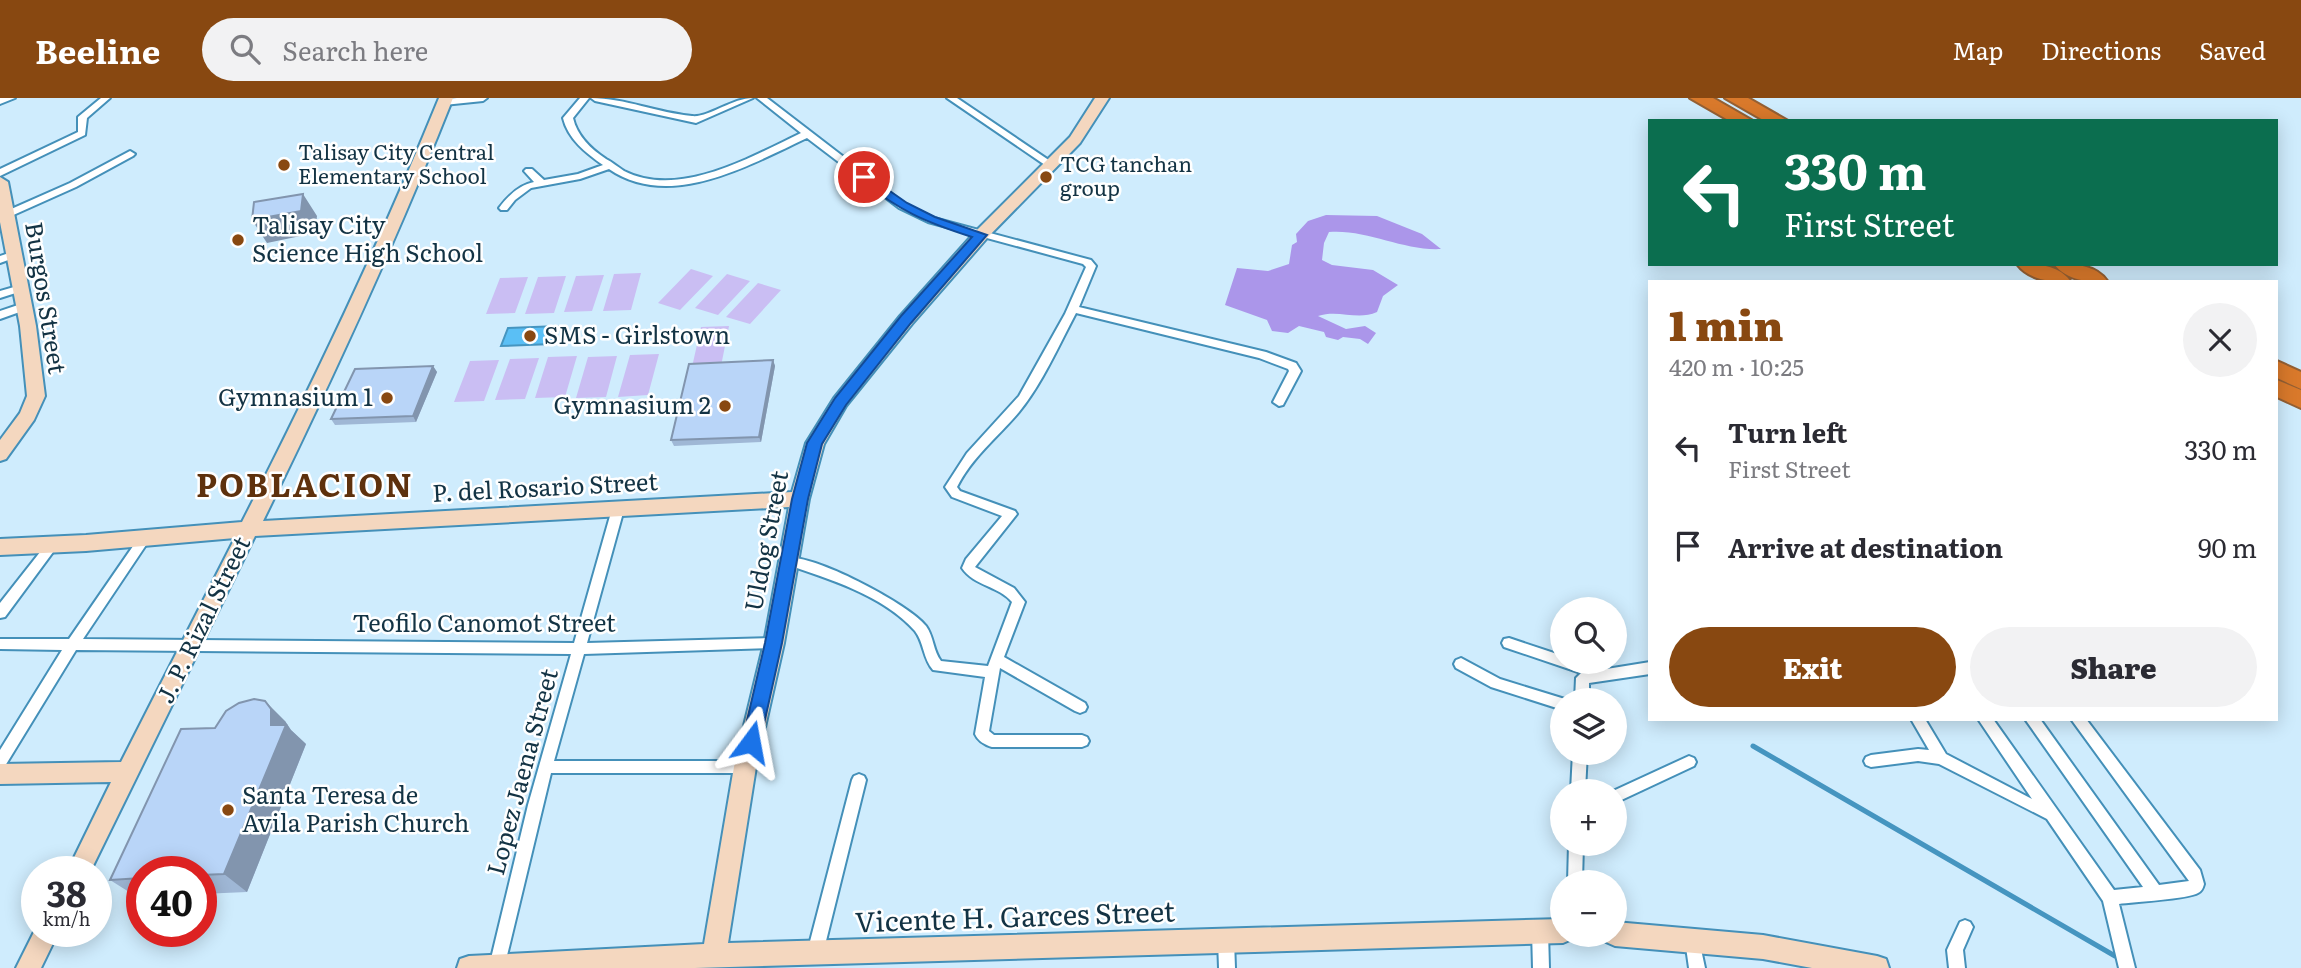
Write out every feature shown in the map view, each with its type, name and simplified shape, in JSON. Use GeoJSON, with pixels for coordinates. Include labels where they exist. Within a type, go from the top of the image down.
{"type":"FeatureCollection","features":[{"type":"Feature","properties":{"kind":"highway"},"geometry":{"type":"LineString","coordinates":[[1699,98],[1740,119]]}},
{"type":"Feature","properties":{"kind":"highway"},"geometry":{"type":"LineString","coordinates":[[1734,98],[1775,119]]}},
{"type":"Feature","properties":{"kind":"highway"},"geometry":{"type":"LineString","coordinates":[[2031,266],[2057,280]]}},
{"type":"Feature","properties":{"kind":"highway"},"geometry":{"type":"LineString","coordinates":[[2068,266],[2094,280]]}},
{"type":"Feature","properties":{"kind":"highway"},"geometry":{"type":"LineString","coordinates":[[2278,370],[2301,381]]}},
{"type":"Feature","properties":{"kind":"highway"},"geometry":{"type":"LineString","coordinates":[[2278,388],[2301,400]]}},
{"type":"Feature","properties":{"kind":"street"},"geometry":{"type":"LineString","coordinates":[[0,100],[11,98]]}},
{"type":"Feature","properties":{"kind":"street"},"geometry":{"type":"LineString","coordinates":[[0,173],[82,133],[83,117],[106,98]]}},
{"type":"Feature","properties":{"kind":"street"},"geometry":{"type":"LineString","coordinates":[[445,100],[483,98]]}},
{"type":"Feature","properties":{"kind":"street"},"geometry":{"type":"LineString","coordinates":[[585,98],[568,118],[570,128],[608,166],[633,178],[660,184],[690,183],[758,157],[807,134]]}},
{"type":"Feature","properties":{"kind":"street"},"geometry":{"type":"LineString","coordinates":[[595,98],[696,120],[749,98]]}},
{"type":"Feature","properties":{"kind":"street"},"geometry":{"type":"LineString","coordinates":[[761,98],[902,206],[931,220],[1087,262],[1092,269],[1073,309],[1018,406],[959,473],[951,487],[956,495],[1011,514],[968,568],[975,575],[1017,598],[1018,602],[994,665],[982,730],[986,738],[992,741],[1082,741]]}},
{"type":"Feature","properties":{"kind":"street"},"geometry":{"type":"LineString","coordinates":[[951,98],[1051,165]]}},
{"type":"Feature","properties":{"kind":"street","name":"Uldog Street"},"geometry":{"type":"LineString","coordinates":[[713,962],[745,767],[774,643],[800,499],[815,443],[841,402],[906,320],[981,235],[1075,140],[1102,98]]}},
{"type":"Feature","properties":{"kind":"street","name":"J. P. Rizal Street"},"geometry":{"type":"LineString","coordinates":[[86,856],[250,529],[377,265],[445,100]]}},
{"type":"Feature","properties":{"kind":"street"},"geometry":{"type":"LineString","coordinates":[[3,217],[74,185],[130,154]]}},
{"type":"Feature","properties":{"kind":"street"},"geometry":{"type":"LineString","coordinates":[[504,208],[521,190],[608,166]]}},
{"type":"Feature","properties":{"kind":"street"},"geometry":{"type":"LineString","coordinates":[[529,171],[542,184]]}},
{"type":"Feature","properties":{"kind":"street","name":"Burgos Street"},"geometry":{"type":"LineString","coordinates":[[0,182],[7,257],[21,288],[36,396],[28,415],[0,454]]}},
{"type":"Feature","properties":{"kind":"street"},"geometry":{"type":"LineString","coordinates":[[0,295],[21,288]]}},
{"type":"Feature","properties":{"kind":"street"},"geometry":{"type":"LineString","coordinates":[[0,315],[24,307]]}},
{"type":"Feature","properties":{"kind":"street"},"geometry":{"type":"LineString","coordinates":[[1073,309],[1284,362],[1295,371],[1279,402]]}},
{"type":"Feature","properties":{"kind":"street","name":"P. del Rosario Street"},"geometry":{"type":"LineString","coordinates":[[0,547],[250,529],[800,499]]}},
{"type":"Feature","properties":{"kind":"street","name":"Lopez Jaena Street"},"geometry":{"type":"LineString","coordinates":[[502,967],[546,767],[618,509]]}},
{"type":"Feature","properties":{"kind":"street"},"geometry":{"type":"LineString","coordinates":[[0,762],[73,644],[144,538]]}},
{"type":"Feature","properties":{"kind":"street"},"geometry":{"type":"LineString","coordinates":[[0,612],[52,545]]}},
{"type":"Feature","properties":{"kind":"street"},"geometry":{"type":"LineString","coordinates":[[789,561],[823,571],[905,614],[926,636],[930,656],[938,666],[994,665],[1080,707]]}},
{"type":"Feature","properties":{"kind":"street","name":"Teofilo Canomot Street"},"geometry":{"type":"LineString","coordinates":[[0,644],[578,649],[774,643]]}},
{"type":"Feature","properties":{"kind":"street"},"geometry":{"type":"LineString","coordinates":[[1509,643],[1550,657]]}},
{"type":"Feature","properties":{"kind":"street"},"geometry":{"type":"LineString","coordinates":[[1461,664],[1496,683],[1550,700]]}},
{"type":"Feature","properties":{"kind":"street"},"geometry":{"type":"LineString","coordinates":[[1583,688],[1583,678],[1648,668]]}},
{"type":"Feature","properties":{"kind":"street"},"geometry":{"type":"LineString","coordinates":[[1919,721],[1941,758]]}},
{"type":"Feature","properties":{"kind":"street"},"geometry":{"type":"LineString","coordinates":[[1985,721],[2109,898],[2127,968]]}},
{"type":"Feature","properties":{"kind":"street"},"geometry":{"type":"LineString","coordinates":[[2033,721],[2157,894]]}},
{"type":"Feature","properties":{"kind":"street"},"geometry":{"type":"LineString","coordinates":[[2080,721],[2195,875],[2197,884],[2194,888],[2157,894],[2109,898]]}},
{"type":"Feature","properties":{"kind":"street"},"geometry":{"type":"LineString","coordinates":[[1871,761],[1918,755],[1941,758],[2050,814]]}},
{"type":"Feature","properties":{"kind":"street"},"geometry":{"type":"LineString","coordinates":[[1627,791],[1689,762]]}},
{"type":"Feature","properties":{"kind":"street"},"geometry":{"type":"LineString","coordinates":[[546,767],[745,767]]}},
{"type":"Feature","properties":{"kind":"street"},"geometry":{"type":"LineString","coordinates":[[0,774],[129,772]]}},
{"type":"Feature","properties":{"kind":"street"},"geometry":{"type":"LineString","coordinates":[[815,953],[859,780]]}},
{"type":"Feature","properties":{"kind":"street"},"geometry":{"type":"LineString","coordinates":[[1957,968],[1955,950],[1965,927]]}},
{"type":"Feature","properties":{"kind":"street","name":"Vicente H. Garces Street"},"geometry":{"type":"LineString","coordinates":[[469,968],[713,962],[815,953],[1550,931]]}},
{"type":"Feature","properties":{"kind":"street"},"geometry":{"type":"LineString","coordinates":[[1541,968],[1550,935]]}},
{"type":"Feature","properties":{"kind":"street"},"geometry":{"type":"LineString","coordinates":[[1627,935],[1763,947],[1877,968]]}},
{"type":"Feature","properties":{"kind":"street"},"geometry":{"type":"LineString","coordinates":[[1226,940],[1227,968]]}},
{"type":"Feature","properties":{"kind":"street"},"geometry":{"type":"LineString","coordinates":[[1693,940],[1697,968]]}},
{"type":"Feature","properties":{"kind":"street"},"geometry":{"type":"LineString","coordinates":[[28,968],[39,947]]}},
{"type":"Feature","properties":{"kind":"shaded area"},"geometry":{"type":"Polygon","coordinates":[[[1326,215],[1377,216],[1422,234],[1441,249],[1413,247],[1357,234],[1329,232],[1324,243],[1322,260],[1332,265],[1373,270],[1398,285],[1383,296],[1377,312],[1318,316],[1346,329],[1365,326],[1376,333],[1368,344],[1360,339],[1343,337],[1338,340],[1326,337],[1324,332],[1299,326],[1288,333],[1272,331],[1267,320],[1225,305],[1237,268],[1268,271],[1289,264],[1292,245],[1297,242],[1296,234],[1308,221],[1326,215]]]}},
{"type":"Feature","properties":{"kind":"shaded area"},"geometry":{"type":"Polygon","coordinates":[[[691,269],[713,276],[680,310],[658,303],[691,269]]]}},
{"type":"Feature","properties":{"kind":"shaded area"},"geometry":{"type":"Polygon","coordinates":[[[641,273],[631,310],[603,311],[614,274],[641,273]]]}},
{"type":"Feature","properties":{"kind":"shaded area"},"geometry":{"type":"Polygon","coordinates":[[[727,274],[750,281],[718,315],[695,308],[727,274]]]}},
{"type":"Feature","properties":{"kind":"shaded area"},"geometry":{"type":"Polygon","coordinates":[[[604,275],[592,311],[564,312],[576,276],[604,275]]]}},
{"type":"Feature","properties":{"kind":"shaded area"},"geometry":{"type":"Polygon","coordinates":[[[566,276],[554,313],[525,314],[538,277],[566,276]]]}},
{"type":"Feature","properties":{"kind":"shaded area"},"geometry":{"type":"Polygon","coordinates":[[[528,277],[515,313],[486,314],[500,278],[528,277]]]}},
{"type":"Feature","properties":{"kind":"shaded area"},"geometry":{"type":"Polygon","coordinates":[[[758,283],[781,290],[750,324],[726,317],[758,283]]]}},
{"type":"Feature","properties":{"kind":"shaded area"},"geometry":{"type":"Polygon","coordinates":[[[729,326],[721,366],[692,367],[701,327],[729,326]]]}},
{"type":"Feature","properties":{"kind":"shaded area"},"geometry":{"type":"Polygon","coordinates":[[[659,354],[648,395],[618,397],[630,355],[659,354]]]}},
{"type":"Feature","properties":{"kind":"shaded area"},"geometry":{"type":"Polygon","coordinates":[[[577,356],[565,397],[535,398],[548,357],[577,356]]]}},
{"type":"Feature","properties":{"kind":"shaded area"},"geometry":{"type":"Polygon","coordinates":[[[617,356],[606,397],[576,398],[588,357],[617,356]]]}},
{"type":"Feature","properties":{"kind":"shaded area"},"geometry":{"type":"Polygon","coordinates":[[[539,358],[525,399],[495,400],[510,359],[539,358]]]}},
{"type":"Feature","properties":{"kind":"shaded area"},"geometry":{"type":"Polygon","coordinates":[[[499,360],[484,401],[454,402],[470,361],[499,360]]]}},
{"type":"Feature","properties":{"kind":"water","name":"SMS - Girlstown"},"geometry":{"type":"Polygon","coordinates":[[[558,326],[552,344],[501,346],[508,328],[558,326]]]}},
{"type":"Feature","properties":{"kind":"building"},"geometry":{"type":"Polygon","coordinates":[[[303,194],[301,211],[252,220],[254,202],[303,194]]]}},
{"type":"Feature","properties":{"kind":"building","name":"Gymnasium 2"},"geometry":{"type":"Polygon","coordinates":[[[773,360],[759,437],[671,440],[689,364],[773,360]]]}},
{"type":"Feature","properties":{"kind":"building","name":"Gymnasium 1"},"geometry":{"type":"Polygon","coordinates":[[[433,366],[413,416],[331,419],[355,369],[433,366]]]}},
{"type":"Feature","properties":{"kind":"building"},"geometry":{"type":"Polygon","coordinates":[[[254,699],[265,701],[271,709],[271,725],[286,725],[224,874],[217,874],[217,856],[126,856],[126,879],[112,880],[181,729],[215,728],[226,711],[239,703],[254,699]]]}},
{"type":"Feature","properties":{"kind":"waterway"},"geometry":{"type":"LineString","coordinates":[[1753,746],[2115,956]]}},
{"type":"Feature","properties":{"kind":"place","name":"Talisay City Central Elementary School"},"geometry":{"type":"Point","coordinates":[284,165]}},
{"type":"Feature","properties":{"kind":"place","name":"TCG tanchan group"},"geometry":{"type":"Point","coordinates":[1046,177]}},
{"type":"Feature","properties":{"kind":"place","name":"Talisay City Science High School"},"geometry":{"type":"Point","coordinates":[238,240]}},
{"type":"Feature","properties":{"kind":"place","name":"SMS - Girlstown"},"geometry":{"type":"Point","coordinates":[530,336]}},
{"type":"Feature","properties":{"kind":"place","name":"Gymnasium 1"},"geometry":{"type":"Point","coordinates":[387,398]}},
{"type":"Feature","properties":{"kind":"place","name":"Gymnasium 2"},"geometry":{"type":"Point","coordinates":[725,406]}},
{"type":"Feature","properties":{"kind":"place","name":"Santa Teresa de Avila Parish Church"},"geometry":{"type":"Point","coordinates":[228,810]}},
{"type":"Feature","properties":{"kind":"district","name":"POBLACION"},"geometry":{"type":"Point","coordinates":[305,486]}},
{"type":"Feature","properties":{"kind":"route"},"geometry":{"type":"LineString","coordinates":[[751,742],[774,643],[800,499],[815,443],[841,402],[906,320],[981,235],[931,220],[902,206],[864,177]]}}]}
